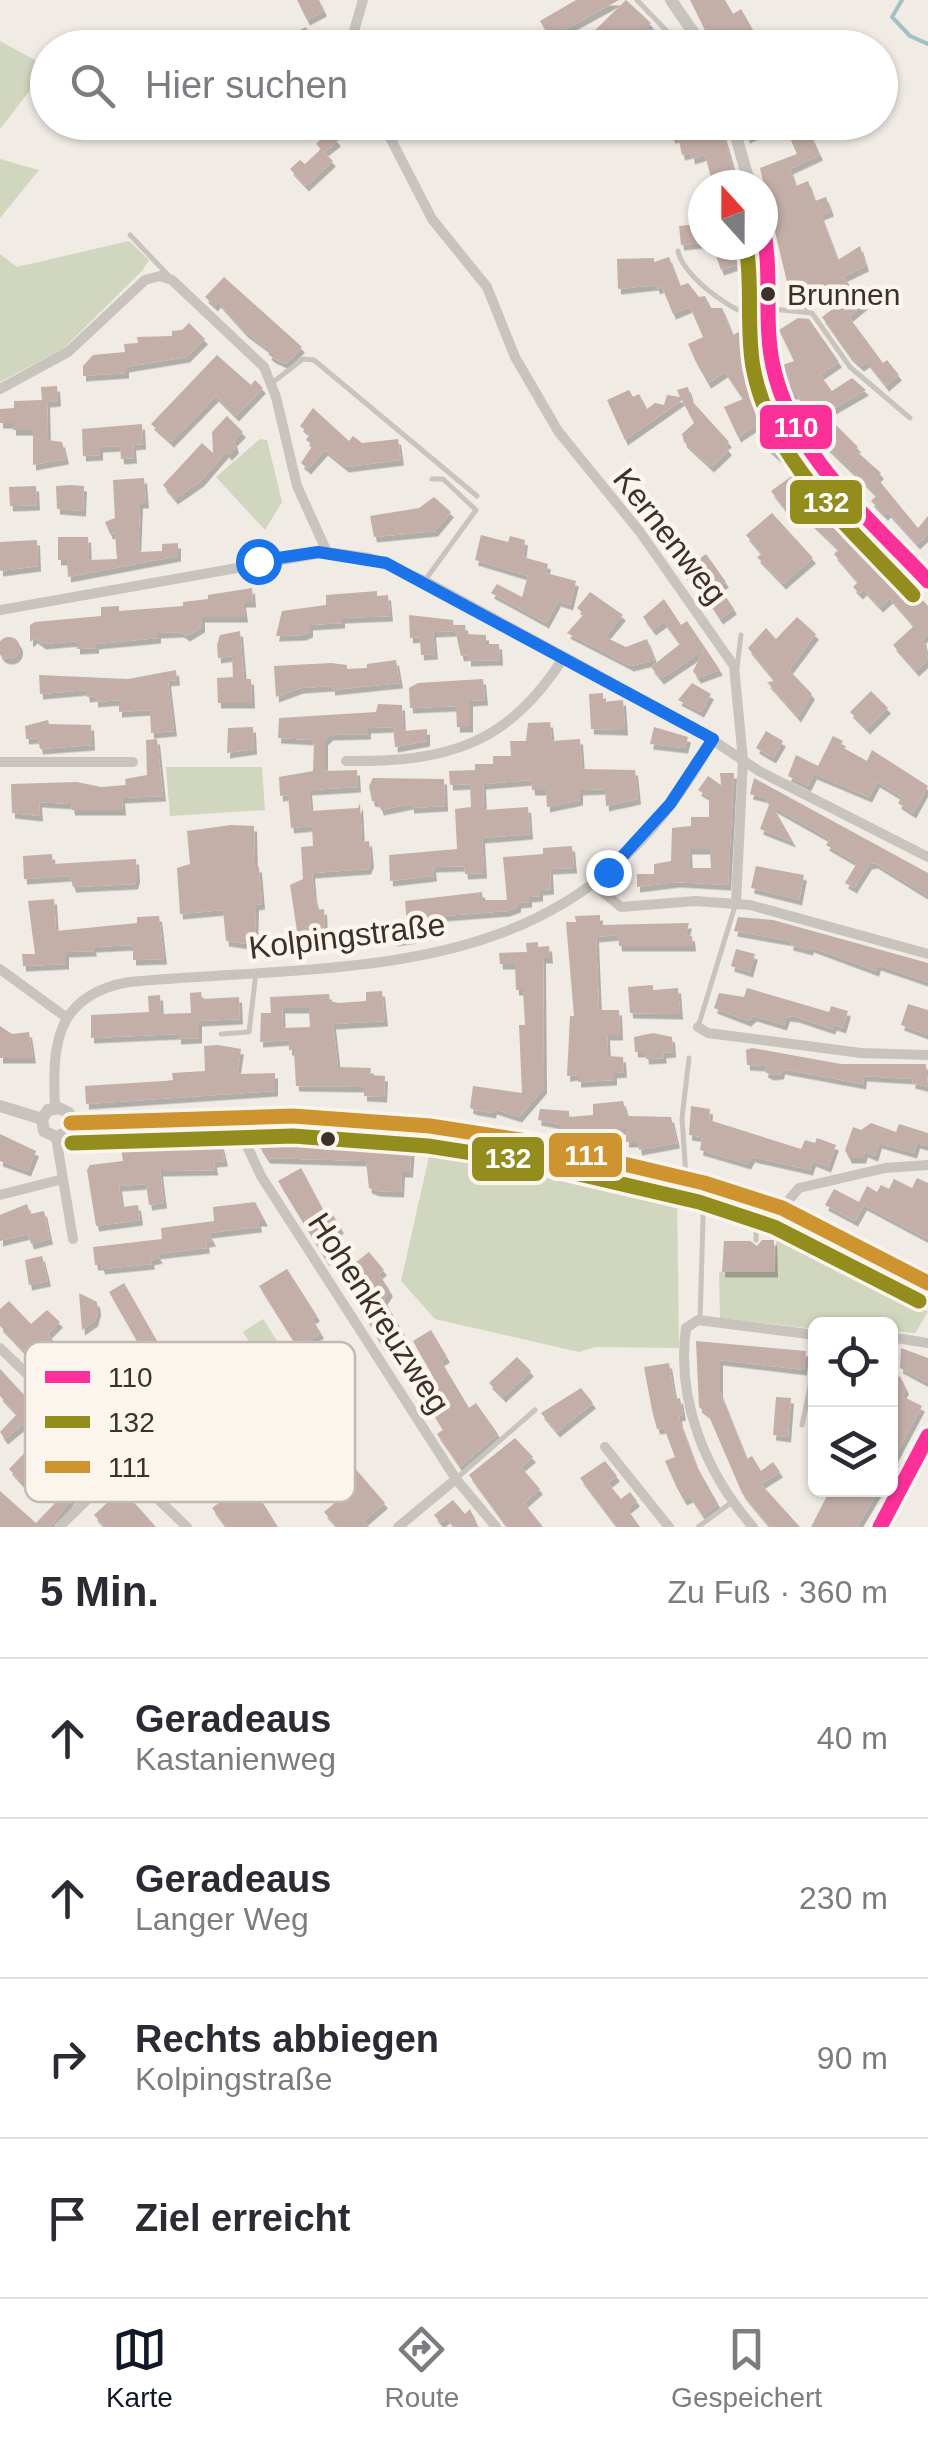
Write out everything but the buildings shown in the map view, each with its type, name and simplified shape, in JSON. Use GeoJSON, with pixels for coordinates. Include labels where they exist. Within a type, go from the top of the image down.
{"type":"FeatureCollection","features":[{"type":"Feature","properties":{"kind":"street"},"geometry":{"type":"LineString","coordinates":[[355,30],[364,0]]}},
{"type":"Feature","properties":{"kind":"street"},"geometry":{"type":"LineString","coordinates":[[672,0],[692,30]]}},
{"type":"Feature","properties":{"kind":"street","name":"Kernenweg"},"geometry":{"type":"LineString","coordinates":[[391,140],[432,220],[487,287],[514,358],[552,422],[640,532],[720,641],[736,671],[743,760],[736,903]]}},
{"type":"Feature","properties":{"kind":"street"},"geometry":{"type":"LineString","coordinates":[[737,140],[746,170]]}},
{"type":"Feature","properties":{"kind":"street"},"geometry":{"type":"LineString","coordinates":[[770,260],[774,374],[803,437],[928,581]]}},
{"type":"Feature","properties":{"kind":"street"},"geometry":{"type":"LineString","coordinates":[[0,388],[68,352],[145,280],[160,276],[172,280],[250,350],[272,382],[297,486],[327,552]]}},
{"type":"Feature","properties":{"kind":"street"},"geometry":{"type":"LineString","coordinates":[[0,610],[327,552],[370,558],[425,582],[713,739],[743,760],[928,857]]}},
{"type":"Feature","properties":{"kind":"street"},"geometry":{"type":"LineString","coordinates":[[346,761],[420,760],[472,744],[526,706],[564,657]]}},
{"type":"Feature","properties":{"kind":"street","name":"Kolpingstraße"},"geometry":{"type":"LineString","coordinates":[[67,1018],[90,996],[121,983],[386,963],[454,950],[532,923],[594,884],[659,818],[713,739]]}},
{"type":"Feature","properties":{"kind":"street"},"geometry":{"type":"LineString","coordinates":[[0,762],[133,762]]}},
{"type":"Feature","properties":{"kind":"street"},"geometry":{"type":"LineString","coordinates":[[594,884],[608,900],[626,908],[683,902],[736,903],[772,909],[928,954]]}},
{"type":"Feature","properties":{"kind":"street"},"geometry":{"type":"LineString","coordinates":[[0,969],[67,1018],[53,1055],[56,1107]]}},
{"type":"Feature","properties":{"kind":"street"},"geometry":{"type":"LineString","coordinates":[[698,1026],[708,1034],[771,1042],[928,1055]]}},
{"type":"Feature","properties":{"kind":"street"},"geometry":{"type":"LineString","coordinates":[[0,1106],[42,1120]]}},
{"type":"Feature","properties":{"kind":"street"},"geometry":{"type":"LineString","coordinates":[[42,1120],[56,1107]]}},
{"type":"Feature","properties":{"kind":"street"},"geometry":{"type":"LineString","coordinates":[[56,1107],[66,1110],[72,1123]]}},
{"type":"Feature","properties":{"kind":"street"},"geometry":{"type":"LineString","coordinates":[[72,1123],[242,1115],[448,1128],[704,1183],[758,1200],[782,1208],[928,1284]]}},
{"type":"Feature","properties":{"kind":"street","name":"Hohenkreuzweg"},"geometry":{"type":"LineString","coordinates":[[242,1115],[246,1144],[258,1170],[456,1479],[496,1527]]}},
{"type":"Feature","properties":{"kind":"street"},"geometry":{"type":"LineString","coordinates":[[42,1120],[46,1133],[56,1137],[67,1133],[72,1123]]}},
{"type":"Feature","properties":{"kind":"street"},"geometry":{"type":"LineString","coordinates":[[56,1137],[73,1239]]}},
{"type":"Feature","properties":{"kind":"street"},"geometry":{"type":"LineString","coordinates":[[782,1208],[796,1189],[886,1168],[928,1165]]}},
{"type":"Feature","properties":{"kind":"street"},"geometry":{"type":"LineString","coordinates":[[0,1195],[62,1179]]}},
{"type":"Feature","properties":{"kind":"street"},"geometry":{"type":"LineString","coordinates":[[753,1527],[732,1502],[708,1458],[689,1404],[684,1359],[688,1324],[700,1320],[808,1334]]}},
{"type":"Feature","properties":{"kind":"street"},"geometry":{"type":"LineString","coordinates":[[898,1338],[928,1343]]}},
{"type":"Feature","properties":{"kind":"street"},"geometry":{"type":"LineString","coordinates":[[0,1348],[25,1372]]}},
{"type":"Feature","properties":{"kind":"street"},"geometry":{"type":"LineString","coordinates":[[880,1527],[928,1436]]}},
{"type":"Feature","properties":{"kind":"street"},"geometry":{"type":"LineString","coordinates":[[605,1446],[668,1527]]}},
{"type":"Feature","properties":{"kind":"street"},"geometry":{"type":"LineString","coordinates":[[398,1527],[456,1479]]}},
{"type":"Feature","properties":{"kind":"street"},"geometry":{"type":"LineString","coordinates":[[60,1527],[86,1502]]}},
{"type":"Feature","properties":{"kind":"street"},"geometry":{"type":"LineString","coordinates":[[161,1502],[187,1527]]}},
{"type":"Feature","properties":{"kind":"lane"},"geometry":{"type":"LineString","coordinates":[[637,0],[666,30]]}},
{"type":"Feature","properties":{"kind":"lane"},"geometry":{"type":"LineString","coordinates":[[130,234],[172,280]]}},
{"type":"Feature","properties":{"kind":"lane"},"geometry":{"type":"LineString","coordinates":[[678,251],[682,264],[749,318],[812,314],[850,367],[910,418]]}},
{"type":"Feature","properties":{"kind":"lane"},"geometry":{"type":"LineString","coordinates":[[272,382],[303,359],[314,360],[478,496]]}},
{"type":"Feature","properties":{"kind":"lane"},"geometry":{"type":"LineString","coordinates":[[425,582],[476,512],[443,479],[432,479]]}},
{"type":"Feature","properties":{"kind":"lane"},"geometry":{"type":"LineString","coordinates":[[736,671],[741,635]]}},
{"type":"Feature","properties":{"kind":"lane","name":"Kernenweg"},"geometry":{"type":"LineString","coordinates":[[698,1026],[736,903]]}},
{"type":"Feature","properties":{"kind":"lane"},"geometry":{"type":"LineString","coordinates":[[221,1034],[249,1032],[256,973]]}},
{"type":"Feature","properties":{"kind":"lane"},"geometry":{"type":"LineString","coordinates":[[685,1179],[682,1110],[689,1058]]}},
{"type":"Feature","properties":{"kind":"lane"},"geometry":{"type":"LineString","coordinates":[[700,1320],[704,1183]]}},
{"type":"Feature","properties":{"kind":"lane"},"geometry":{"type":"LineString","coordinates":[[756,1240],[758,1200]]}},
{"type":"Feature","properties":{"kind":"lane"},"geometry":{"type":"LineString","coordinates":[[802,1425],[808,1396]]}},
{"type":"Feature","properties":{"kind":"lane"},"geometry":{"type":"LineString","coordinates":[[456,1479],[535,1410]]}},
{"type":"Feature","properties":{"kind":"lane"},"geometry":{"type":"LineString","coordinates":[[698,1527],[732,1502]]}},
{"type":"Feature","properties":{"kind":"green space"},"geometry":{"type":"Polygon","coordinates":[[[0,41],[30,57],[30,90],[0,129],[0,41]]]}},
{"type":"Feature","properties":{"kind":"green space"},"geometry":{"type":"Polygon","coordinates":[[[0,159],[39,170],[0,218],[0,159]]]}},
{"type":"Feature","properties":{"kind":"green space"},"geometry":{"type":"Polygon","coordinates":[[[129,241],[149,260],[142,271],[63,349],[0,382],[0,254],[17,267],[129,241]]]}},
{"type":"Feature","properties":{"kind":"green space"},"geometry":{"type":"Polygon","coordinates":[[[260,439],[267,440],[282,502],[265,530],[216,477],[260,439]]]}},
{"type":"Feature","properties":{"kind":"green space"},"geometry":{"type":"Polygon","coordinates":[[[166,767],[262,767],[265,810],[170,816],[166,767]]]}},
{"type":"Feature","properties":{"kind":"green space"},"geometry":{"type":"Polygon","coordinates":[[[433,1139],[677,1192],[679,1348],[595,1347],[579,1352],[435,1319],[401,1281],[433,1139]]]}},
{"type":"Feature","properties":{"kind":"green space"},"geometry":{"type":"Polygon","coordinates":[[[777,1219],[913,1291],[912,1298],[928,1312],[915,1333],[898,1332],[898,1317],[808,1317],[808,1328],[720,1318],[719,1272],[775,1271],[777,1219]]]}},
{"type":"Feature","properties":{"kind":"green space"},"geometry":{"type":"Polygon","coordinates":[[[263,1319],[278,1342],[249,1342],[243,1332],[263,1319]]]}},
{"type":"Feature","properties":{"kind":"waterway"},"geometry":{"type":"LineString","coordinates":[[902,0],[892,17],[910,36],[928,44]]}},
{"type":"Feature","properties":{"kind":"transit line","name":"132"},"geometry":{"type":"LineString","coordinates":[[748,260],[753,367],[776,433],[816,491],[913,595]]}},
{"type":"Feature","properties":{"kind":"transit line","name":"110"},"geometry":{"type":"LineString","coordinates":[[767,260],[773,366],[797,428],[815,457],[858,509],[928,581]]}},
{"type":"Feature","properties":{"kind":"transit line","name":"111"},"geometry":{"type":"LineString","coordinates":[[71,1123],[293,1116],[430,1126],[527,1141],[704,1183],[782,1208],[928,1283]]}},
{"type":"Feature","properties":{"kind":"transit line","name":"132"},"geometry":{"type":"LineString","coordinates":[[72,1143],[293,1136],[428,1146],[523,1161],[699,1202],[774,1227],[919,1301]]}},
{"type":"Feature","properties":{"kind":"transit line","name":"110"},"geometry":{"type":"LineString","coordinates":[[880,1527],[928,1436]]}},
{"type":"Feature","properties":{"kind":"place","name":"Brunnen"},"geometry":{"type":"Point","coordinates":[768,294]}},
{"type":"Feature","properties":{"kind":"route"},"geometry":{"type":"LineString","coordinates":[[258,561],[337,552],[386,563],[713,739],[670,804],[608,872]]}}]}
